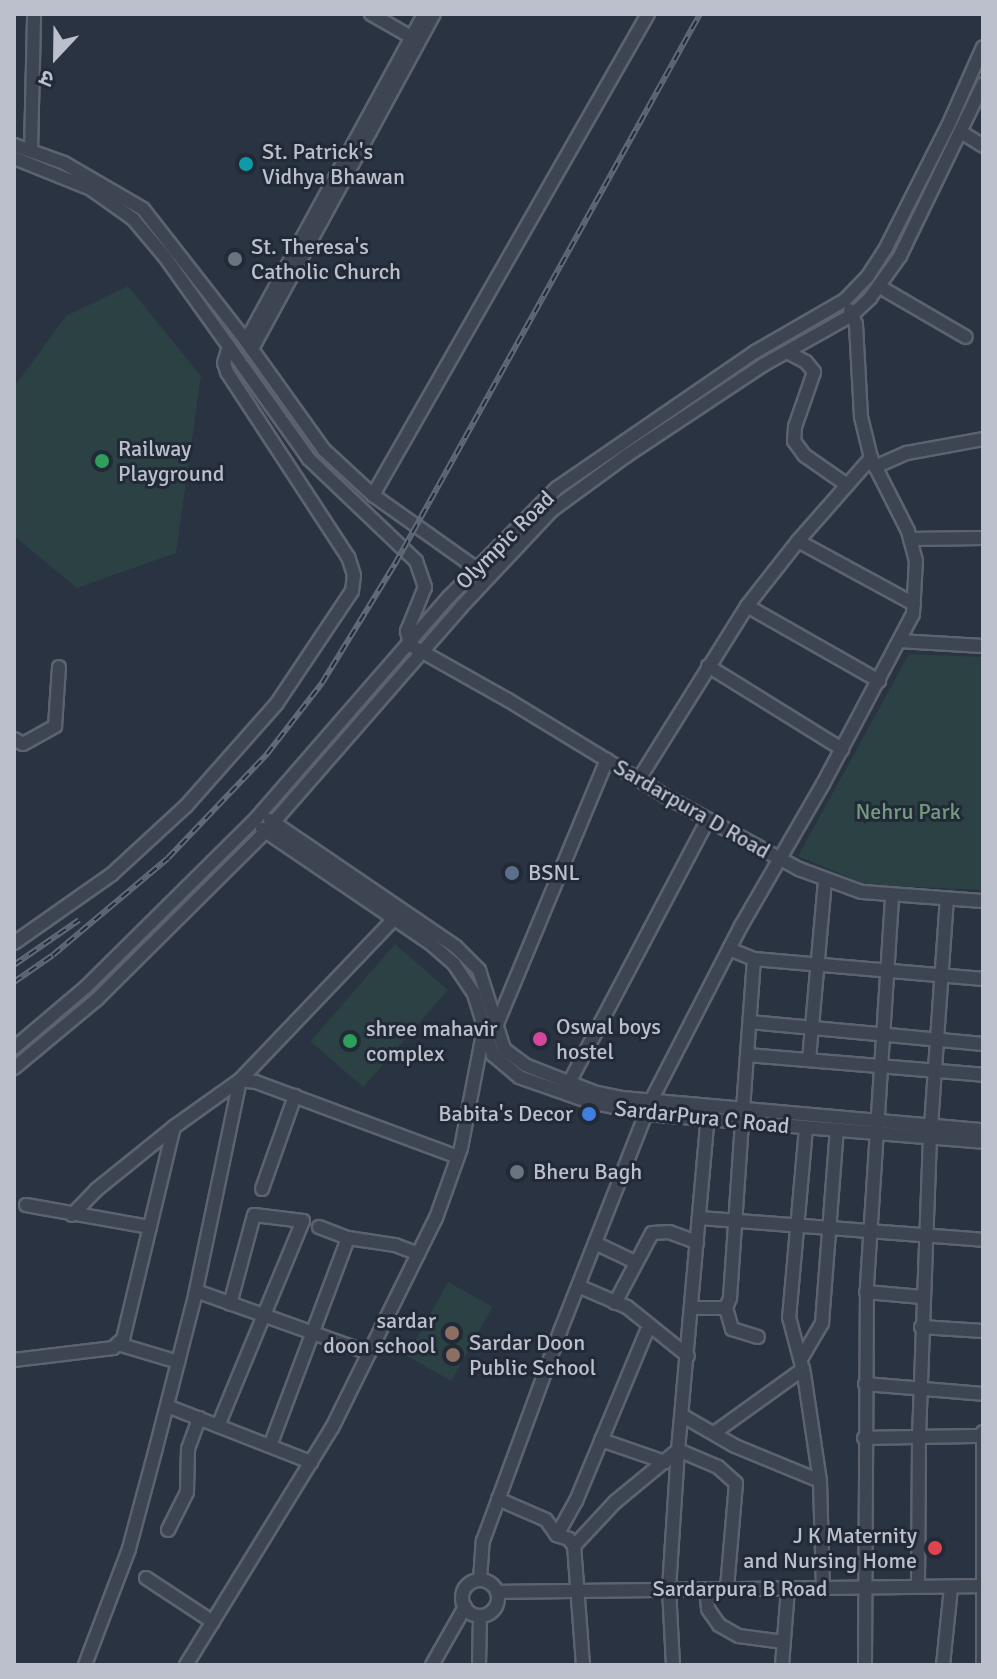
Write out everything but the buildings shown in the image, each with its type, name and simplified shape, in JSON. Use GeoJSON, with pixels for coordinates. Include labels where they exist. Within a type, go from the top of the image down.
{"type":"FeatureCollection","features":[{"type":"Feature","properties":{"kind":"street"},"geometry":{"type":"LineString","coordinates":[[31,151],[34,14]]}},
{"type":"Feature","properties":{"kind":"street"},"geometry":{"type":"LineString","coordinates":[[371,14],[411,37]]}},
{"type":"Feature","properties":{"kind":"street"},"geometry":{"type":"LineString","coordinates":[[249,345],[424,14]]}},
{"type":"Feature","properties":{"kind":"street"},"geometry":{"type":"LineString","coordinates":[[249,345],[434,14]]}},
{"type":"Feature","properties":{"kind":"street"},"geometry":{"type":"LineString","coordinates":[[373,495],[648,14]]}},
{"type":"Feature","properties":{"kind":"street","name":"Olympic Road"},"geometry":{"type":"LineString","coordinates":[[14,1048],[86,987],[258,817],[476,568],[548,506],[587,467],[755,352],[845,300],[868,276],[886,248],[948,126],[983,47]]}},
{"type":"Feature","properties":{"kind":"street","name":"Olympic Road"},"geometry":{"type":"LineString","coordinates":[[14,1068],[97,999],[269,827],[422,655],[548,506],[763,365],[852,315],[880,287],[900,256],[983,84]]}},
{"type":"Feature","properties":{"kind":"street"},"geometry":{"type":"LineString","coordinates":[[961,132],[983,146]]}},
{"type":"Feature","properties":{"kind":"street"},"geometry":{"type":"LineString","coordinates":[[14,145],[102,182],[143,209],[249,345],[324,450],[373,495],[488,578]]}},
{"type":"Feature","properties":{"kind":"street"},"geometry":{"type":"LineString","coordinates":[[14,158],[75,181],[105,197],[133,219],[165,257],[309,459],[416,561],[425,587],[407,631],[410,645]]}},
{"type":"Feature","properties":{"kind":"street"},"geometry":{"type":"LineString","coordinates":[[880,287],[966,337]]}},
{"type":"Feature","properties":{"kind":"street"},"geometry":{"type":"LineString","coordinates":[[480,1580],[483,1541],[498,1499],[649,1107],[729,949],[879,681],[914,604],[916,561],[910,539],[873,462],[861,417],[852,315],[845,300]]}},
{"type":"Feature","properties":{"kind":"street"},"geometry":{"type":"LineString","coordinates":[[220,335],[234,326]]}},
{"type":"Feature","properties":{"kind":"street"},"geometry":{"type":"LineString","coordinates":[[14,943],[112,874],[186,806],[277,703],[352,591],[354,575],[348,557],[227,372],[224,363],[229,347]]}},
{"type":"Feature","properties":{"kind":"street"},"geometry":{"type":"LineString","coordinates":[[789,353],[806,362],[814,372],[795,427],[794,441],[804,455],[847,485]]}},
{"type":"Feature","properties":{"kind":"street"},"geometry":{"type":"LineString","coordinates":[[639,779],[747,606],[847,485],[873,462],[983,439]]}},
{"type":"Feature","properties":{"kind":"street"},"geometry":{"type":"LineString","coordinates":[[910,539],[983,538]]}},
{"type":"Feature","properties":{"kind":"street"},"geometry":{"type":"LineString","coordinates":[[798,541],[914,604]]}},
{"type":"Feature","properties":{"kind":"street"},"geometry":{"type":"LineString","coordinates":[[747,606],[879,681]]}},
{"type":"Feature","properties":{"kind":"street"},"geometry":{"type":"LineString","coordinates":[[899,641],[983,646]]}},
{"type":"Feature","properties":{"kind":"street","name":"Sardarpura D Road"},"geometry":{"type":"LineString","coordinates":[[410,645],[422,655],[508,700],[780,860],[862,892],[983,901]]}},
{"type":"Feature","properties":{"kind":"street"},"geometry":{"type":"LineString","coordinates":[[708,666],[842,749]]}},
{"type":"Feature","properties":{"kind":"street"},"geometry":{"type":"LineString","coordinates":[[14,739],[23,744],[55,726],[59,667]]}},
{"type":"Feature","properties":{"kind":"street"},"geometry":{"type":"LineString","coordinates":[[186,1665],[311,1462],[436,1218],[458,1157],[490,1026],[607,760]]}},
{"type":"Feature","properties":{"kind":"street","name":"SardarPura C Road"},"geometry":{"type":"LineString","coordinates":[[258,817],[430,943],[467,979],[490,1026],[513,1058],[569,1083],[649,1107],[708,1117],[743,1115],[806,1128],[837,1130],[876,1126]]}},
{"type":"Feature","properties":{"kind":"street"},"geometry":{"type":"LineString","coordinates":[[569,1083],[708,819]]}},
{"type":"Feature","properties":{"kind":"street","name":"SardarPura C Road"},"geometry":{"type":"LineString","coordinates":[[269,827],[456,947],[479,970],[493,1055],[519,1077],[590,1102],[876,1126],[983,1142]]}},
{"type":"Feature","properties":{"kind":"street"},"geometry":{"type":"LineString","coordinates":[[809,1060],[825,880]]}},
{"type":"Feature","properties":{"kind":"street"},"geometry":{"type":"LineString","coordinates":[[865,1665],[866,1292],[892,895]]}},
{"type":"Feature","properties":{"kind":"street"},"geometry":{"type":"LineString","coordinates":[[918,1587],[924,1235],[947,899]]}},
{"type":"Feature","properties":{"kind":"street"},"geometry":{"type":"LineString","coordinates":[[72,1215],[96,1190],[174,1127],[240,1080],[394,919]]}},
{"type":"Feature","properties":{"kind":"street"},"geometry":{"type":"LineString","coordinates":[[729,949],[754,959],[983,979]]}},
{"type":"Feature","properties":{"kind":"street"},"geometry":{"type":"LineString","coordinates":[[754,959],[737,1221],[730,1298],[726,1308],[732,1329],[758,1337]]}},
{"type":"Feature","properties":{"kind":"street"},"geometry":{"type":"LineString","coordinates":[[750,1022],[983,1044]]}},
{"type":"Feature","properties":{"kind":"street"},"geometry":{"type":"LineString","coordinates":[[747,1055],[983,1075]]}},
{"type":"Feature","properties":{"kind":"street"},"geometry":{"type":"LineString","coordinates":[[240,1080],[256,1082],[458,1157]]}},
{"type":"Feature","properties":{"kind":"street"},"geometry":{"type":"LineString","coordinates":[[85,1665],[129,1549],[167,1406],[196,1291],[240,1080]]}},
{"type":"Feature","properties":{"kind":"street"},"geometry":{"type":"LineString","coordinates":[[262,1189],[295,1096]]}},
{"type":"Feature","properties":{"kind":"street"},"geometry":{"type":"LineString","coordinates":[[673,1665],[669,1589],[678,1450],[708,1117]]}},
{"type":"Feature","properties":{"kind":"street"},"geometry":{"type":"LineString","coordinates":[[14,1360],[113,1348],[118,1344],[126,1331],[174,1127]]}},
{"type":"Feature","properties":{"kind":"street"},"geometry":{"type":"LineString","coordinates":[[806,1128],[789,1317],[802,1364],[820,1481],[823,1588]]}},
{"type":"Feature","properties":{"kind":"street"},"geometry":{"type":"LineString","coordinates":[[714,1433],[802,1364],[822,1323],[837,1130]]}},
{"type":"Feature","properties":{"kind":"street","name":"SardarPura C Road"},"geometry":{"type":"LineString","coordinates":[[930,1132],[983,1130]]}},
{"type":"Feature","properties":{"kind":"street"},"geometry":{"type":"LineString","coordinates":[[26,1205],[150,1227]]}},
{"type":"Feature","properties":{"kind":"street"},"geometry":{"type":"LineString","coordinates":[[218,1426],[303,1221],[254,1215],[230,1304]]}},
{"type":"Feature","properties":{"kind":"street"},"geometry":{"type":"LineString","coordinates":[[699,1218],[983,1240]]}},
{"type":"Feature","properties":{"kind":"street"},"geometry":{"type":"LineString","coordinates":[[319,1227],[348,1238],[395,1245],[418,1254]]}},
{"type":"Feature","properties":{"kind":"street"},"geometry":{"type":"LineString","coordinates":[[615,1303],[635,1262],[656,1231],[697,1242]]}},
{"type":"Feature","properties":{"kind":"street"},"geometry":{"type":"LineString","coordinates":[[270,1446],[348,1238]]}},
{"type":"Feature","properties":{"kind":"street"},"geometry":{"type":"LineString","coordinates":[[595,1243],[635,1262]]}},
{"type":"Feature","properties":{"kind":"street"},"geometry":{"type":"LineString","coordinates":[[578,1286],[632,1311],[688,1356]]}},
{"type":"Feature","properties":{"kind":"street"},"geometry":{"type":"LineString","coordinates":[[196,1291],[369,1353]]}},
{"type":"Feature","properties":{"kind":"street"},"geometry":{"type":"LineString","coordinates":[[866,1292],[922,1297]]}},
{"type":"Feature","properties":{"kind":"street"},"geometry":{"type":"LineString","coordinates":[[692,1308],[726,1308]]}},
{"type":"Feature","properties":{"kind":"street"},"geometry":{"type":"LineString","coordinates":[[921,1327],[983,1331],[983,1320]]}},
{"type":"Feature","properties":{"kind":"street"},"geometry":{"type":"LineString","coordinates":[[557,1535],[576,1501],[649,1326]]}},
{"type":"Feature","properties":{"kind":"street"},"geometry":{"type":"LineString","coordinates":[[118,1344],[178,1362]]}},
{"type":"Feature","properties":{"kind":"street"},"geometry":{"type":"LineString","coordinates":[[865,1384],[983,1394]]}},
{"type":"Feature","properties":{"kind":"street"},"geometry":{"type":"LineString","coordinates":[[167,1406],[311,1462]]}},
{"type":"Feature","properties":{"kind":"street"},"geometry":{"type":"LineString","coordinates":[[683,1416],[735,1446],[820,1481]]}},
{"type":"Feature","properties":{"kind":"street"},"geometry":{"type":"LineString","coordinates":[[168,1530],[187,1492],[188,1449],[199,1418]]}},
{"type":"Feature","properties":{"kind":"street"},"geometry":{"type":"LineString","coordinates":[[864,1438],[983,1434],[983,1665]]}},
{"type":"Feature","properties":{"kind":"street"},"geometry":{"type":"LineString","coordinates":[[601,1440],[665,1462]]}},
{"type":"Feature","properties":{"kind":"street"},"geometry":{"type":"LineString","coordinates":[[574,1546],[615,1502],[678,1450]]}},
{"type":"Feature","properties":{"kind":"street"},"geometry":{"type":"LineString","coordinates":[[678,1450],[728,1473],[736,1483],[727,1589]]}},
{"type":"Feature","properties":{"kind":"street"},"geometry":{"type":"LineString","coordinates":[[498,1499],[546,1520],[557,1535],[569,1539],[574,1546],[583,1665]]}},
{"type":"Feature","properties":{"kind":"street"},"geometry":{"type":"LineString","coordinates":[[146,1578],[213,1622]]}},
{"type":"Feature","properties":{"kind":"street"},"geometry":{"type":"LineString","coordinates":[[432,1665],[465,1607],[464,1589],[480,1580],[491,1583],[497,1592],[495,1609],[480,1616]]}},
{"type":"Feature","properties":{"kind":"street","name":"Sardarpura B Road"},"geometry":{"type":"LineString","coordinates":[[497,1592],[983,1586]]}},
{"type":"Feature","properties":{"kind":"street"},"geometry":{"type":"LineString","coordinates":[[943,1665],[951,1587]]}},
{"type":"Feature","properties":{"kind":"street"},"geometry":{"type":"LineString","coordinates":[[706,1589],[712,1617],[728,1631],[750,1638],[784,1642]]}},
{"type":"Feature","properties":{"kind":"street"},"geometry":{"type":"LineString","coordinates":[[782,1665],[788,1589]]}},
{"type":"Feature","properties":{"kind":"street"},"geometry":{"type":"LineString","coordinates":[[465,1607],[480,1616]]}},
{"type":"Feature","properties":{"kind":"street"},"geometry":{"type":"LineString","coordinates":[[479,1665],[480,1616]]}},
{"type":"Feature","properties":{"kind":"green space","name":"Railway Playground"},"geometry":{"type":"Polygon","coordinates":[[[128,286],[201,376],[176,553],[77,588],[14,536],[14,387],[66,316],[128,286]]]}},
{"type":"Feature","properties":{"kind":"green space","name":"Nehru Park"},"geometry":{"type":"Polygon","coordinates":[[[909,654],[983,657],[983,890],[867,885],[798,856],[909,654]]]}},
{"type":"Feature","properties":{"kind":"green space"},"geometry":{"type":"Polygon","coordinates":[[[395,944],[448,990],[363,1087],[310,1041],[395,944]]]}},
{"type":"Feature","properties":{"kind":"green space"},"geometry":{"type":"Polygon","coordinates":[[[448,1282],[493,1307],[451,1381],[407,1356],[448,1282]]]}},
{"type":"Feature","properties":{"kind":"railway"},"geometry":{"type":"LineString","coordinates":[[14,982],[53,955],[168,858],[267,754],[322,683],[395,564],[700,14]]}},
{"type":"Feature","properties":{"kind":"railway"},"geometry":{"type":"LineString","coordinates":[[14,965],[79,920]]}},
{"type":"Feature","properties":{"kind":"place","name":"St. Patrick's Vidhya Bhawan"},"geometry":{"type":"Point","coordinates":[246,164]}},
{"type":"Feature","properties":{"kind":"place","name":"St. Theresa's Catholic Church"},"geometry":{"type":"Point","coordinates":[235,259]}},
{"type":"Feature","properties":{"kind":"place","name":"Railway Playground"},"geometry":{"type":"Point","coordinates":[102,461]}},
{"type":"Feature","properties":{"kind":"place","name":"BSNL"},"geometry":{"type":"Point","coordinates":[512,873]}},
{"type":"Feature","properties":{"kind":"place","name":"Oswal boys hostel"},"geometry":{"type":"Point","coordinates":[540,1039]}},
{"type":"Feature","properties":{"kind":"place","name":"shree mahavir complex"},"geometry":{"type":"Point","coordinates":[350,1041]}},
{"type":"Feature","properties":{"kind":"place","name":"Babita's Decor"},"geometry":{"type":"Point","coordinates":[589,1114]}},
{"type":"Feature","properties":{"kind":"place","name":"Bheru Bagh"},"geometry":{"type":"Point","coordinates":[517,1172]}},
{"type":"Feature","properties":{"kind":"place","name":"sardar doon school"},"geometry":{"type":"Point","coordinates":[452,1333]}},
{"type":"Feature","properties":{"kind":"place","name":"Sardar Doon Public School"},"geometry":{"type":"Point","coordinates":[453,1355]}},
{"type":"Feature","properties":{"kind":"place","name":"J K Maternity and Nursing Home"},"geometry":{"type":"Point","coordinates":[935,1548]}}]}
